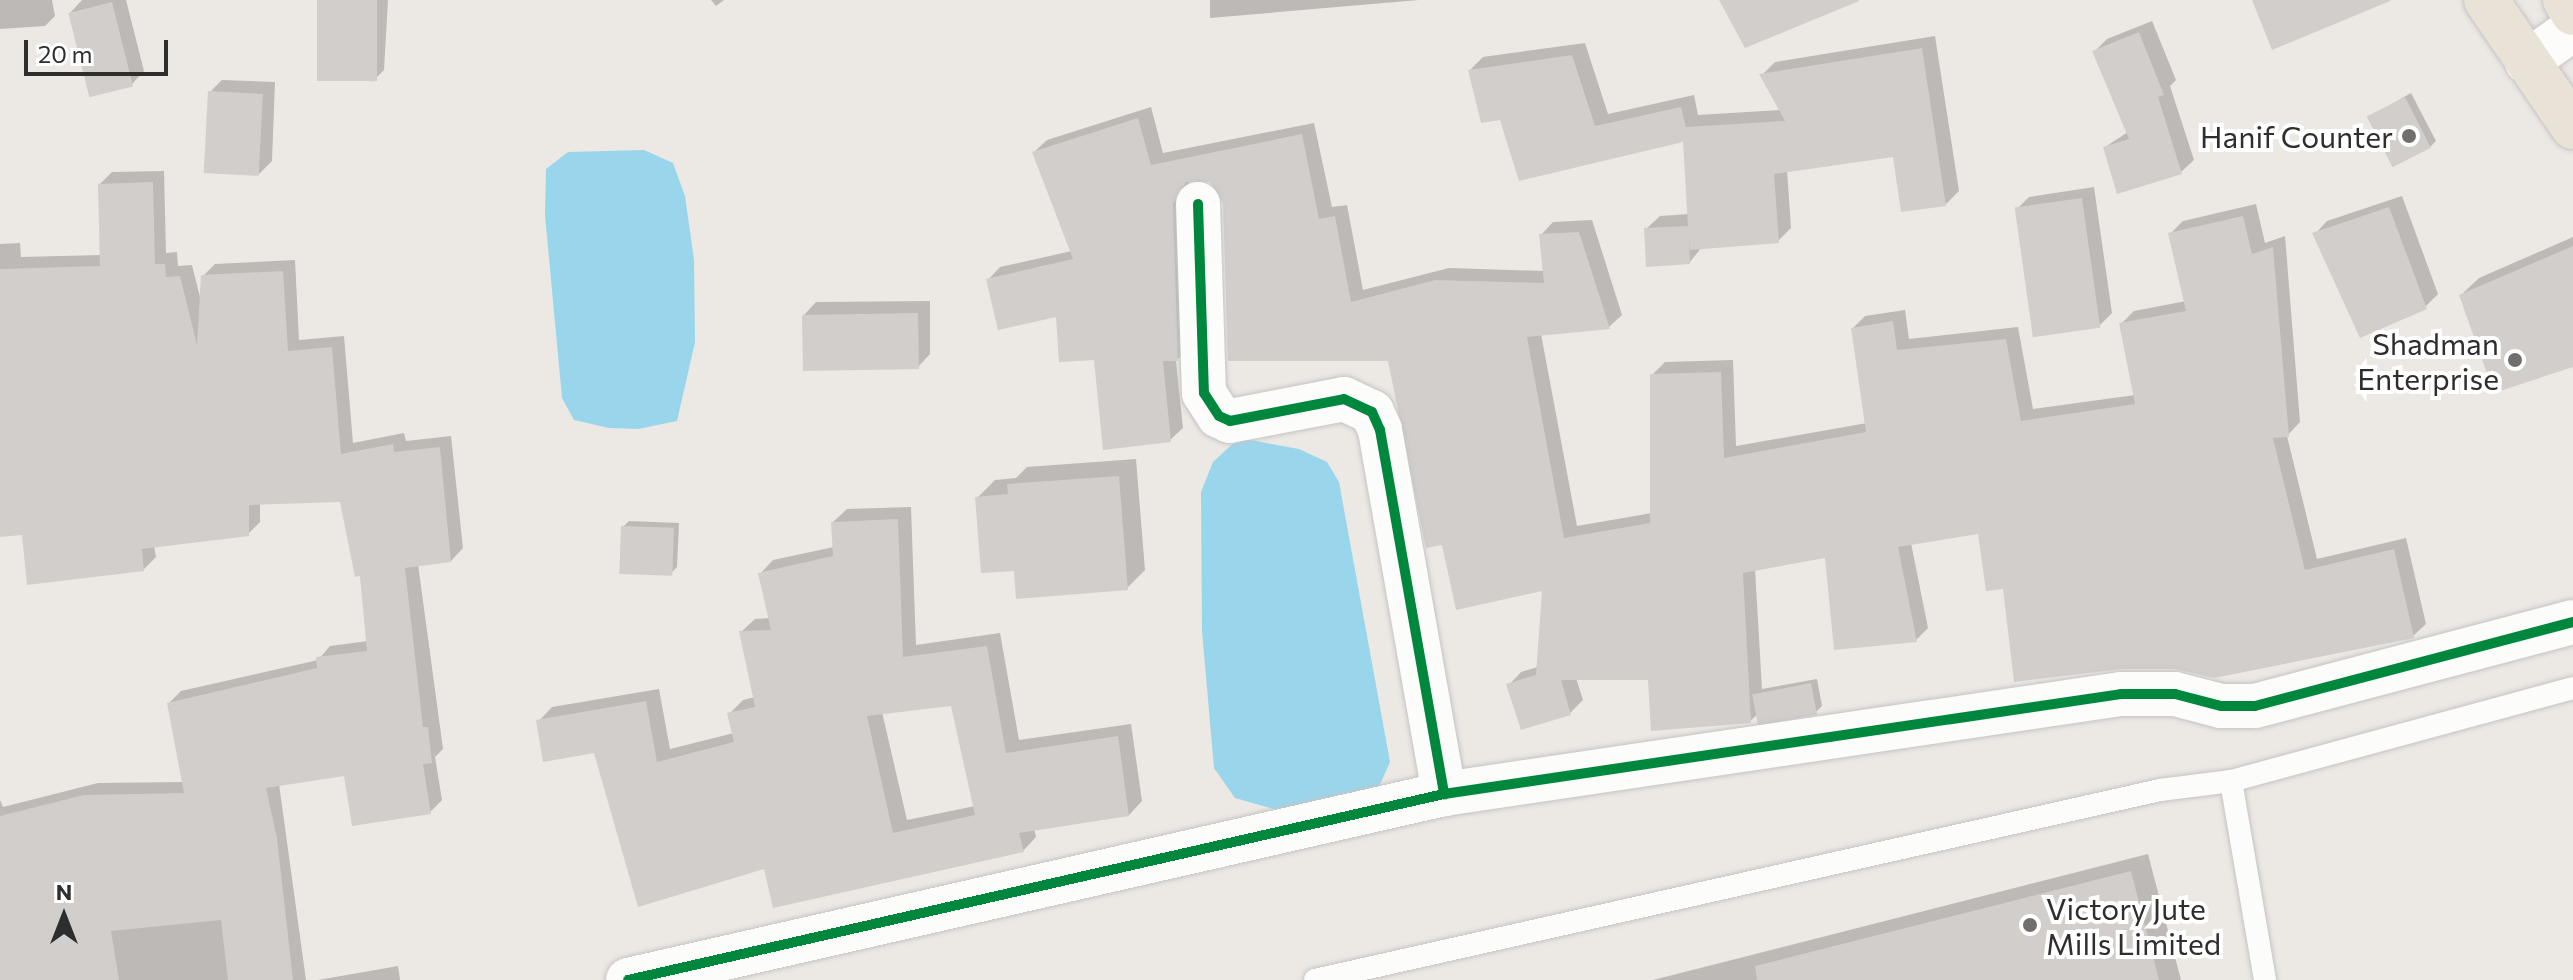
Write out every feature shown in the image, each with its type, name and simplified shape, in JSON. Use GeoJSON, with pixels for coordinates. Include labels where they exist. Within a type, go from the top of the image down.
{"type":"FeatureCollection","features":[{"type":"Feature","properties":{"kind":"highway"},"geometry":{"type":"LineString","coordinates":[[2486,0],[2573,127]]}},
{"type":"Feature","properties":{"kind":"highway"},"geometry":{"type":"LineString","coordinates":[[2565,0],[2573,13]]}},
{"type":"Feature","properties":{"kind":"street"},"geometry":{"type":"LineString","coordinates":[[2527,62],[2573,29]]}},
{"type":"Feature","properties":{"kind":"street"},"geometry":{"type":"LineString","coordinates":[[1198,204],[1204,393],[1219,416],[1230,421],[1344,399],[1372,412],[1380,430],[1444,794]]}},
{"type":"Feature","properties":{"kind":"street"},"geometry":{"type":"LineString","coordinates":[[628,980],[1444,794],[2121,694],[2175,694],[2221,706],[2255,706],[2573,622]]}},
{"type":"Feature","properties":{"kind":"lane"},"geometry":{"type":"LineString","coordinates":[[1315,980],[2160,790],[2231,781],[2573,688]]}},
{"type":"Feature","properties":{"kind":"lane"},"geometry":{"type":"LineString","coordinates":[[2231,781],[2265,980]]}},
{"type":"Feature","properties":{"kind":"water"},"geometry":{"type":"Polygon","coordinates":[[[644,150],[673,163],[685,196],[694,260],[695,342],[677,421],[638,429],[609,428],[574,420],[562,398],[545,215],[546,169],[568,152],[644,150]]]}},
{"type":"Feature","properties":{"kind":"water"},"geometry":{"type":"Polygon","coordinates":[[[1239,438],[1299,449],[1327,462],[1339,482],[1390,762],[1378,789],[1288,813],[1235,798],[1214,768],[1202,631],[1201,492],[1213,462],[1239,438]]]}},
{"type":"Feature","properties":{"kind":"building"},"geometry":{"type":"Polygon","coordinates":[[[317,0],[377,0],[377,81],[317,81],[317,0]]]}},
{"type":"Feature","properties":{"kind":"building"},"geometry":{"type":"Polygon","coordinates":[[[1719,0],[1859,0],[1859,1],[1745,48],[1719,0]]]}},
{"type":"Feature","properties":{"kind":"building"},"geometry":{"type":"Polygon","coordinates":[[[2252,0],[2390,0],[2390,1],[2272,50],[2252,0]]]}},
{"type":"Feature","properties":{"kind":"building"},"geometry":{"type":"Polygon","coordinates":[[[112,2],[133,86],[89,97],[68,13],[112,2]]]}},
{"type":"Feature","properties":{"kind":"building"},"geometry":{"type":"Polygon","coordinates":[[[2139,32],[2164,95],[2158,97],[2182,174],[2117,194],[2103,147],[2129,139],[2092,51],[2139,32]]]}},
{"type":"Feature","properties":{"kind":"building"},"geometry":{"type":"Polygon","coordinates":[[[1922,48],[1946,206],[1901,212],[1893,157],[1774,174],[1779,243],[1690,250],[1689,237],[1690,264],[1646,267],[1644,228],[1688,226],[1683,142],[1519,181],[1500,120],[1481,123],[1468,70],[1572,55],[1595,126],[1681,107],[1686,127],[1785,121],[1759,74],[1922,48]]]}},
{"type":"Feature","properties":{"kind":"building"},"geometry":{"type":"Polygon","coordinates":[[[208,91],[263,94],[259,176],[204,173],[208,91]]]}},
{"type":"Feature","properties":{"kind":"building"},"geometry":{"type":"Polygon","coordinates":[[[2405,97],[2431,148],[2393,167],[2367,117],[2405,97]]]}},
{"type":"Feature","properties":{"kind":"building"},"geometry":{"type":"Polygon","coordinates":[[[1138,118],[1151,165],[1302,134],[1319,219],[1335,216],[1351,302],[1435,280],[1544,283],[1539,234],[1579,232],[1610,329],[1527,337],[1564,538],[1650,523],[1650,374],[1721,372],[1724,458],[1866,432],[1851,328],[1893,321],[1897,350],[2006,339],[2021,421],[2135,404],[2119,323],[2186,311],[2168,233],[2243,216],[2252,254],[2273,247],[2289,437],[2273,438],[2305,570],[2394,549],[2414,638],[2214,678],[2175,669],[2121,669],[2014,682],[2003,589],[1986,591],[1978,534],[1898,547],[1917,642],[1834,650],[1825,558],[1743,573],[1751,723],[1651,731],[1648,680],[1561,680],[1571,715],[1521,730],[1506,684],[1536,675],[1542,591],[1456,610],[1442,545],[1426,548],[1388,361],[1228,361],[1223,203],[1210,182],[1186,182],[1173,204],[1178,361],[1163,361],[1171,442],[1103,450],[1094,360],[1059,362],[1056,317],[998,330],[986,279],[1073,259],[1032,152],[1138,118]]]}},
{"type":"Feature","properties":{"kind":"building"},"geometry":{"type":"Polygon","coordinates":[[[153,182],[155,264],[165,264],[166,277],[180,276],[197,345],[201,275],[283,271],[288,351],[332,347],[341,454],[393,444],[394,452],[440,447],[451,562],[405,568],[423,727],[428,727],[432,763],[423,764],[431,814],[352,826],[344,776],[266,788],[277,838],[293,980],[228,980],[221,920],[111,931],[119,980],[0,980],[0,816],[84,795],[184,793],[167,703],[317,668],[316,657],[367,651],[360,576],[355,577],[340,502],[249,505],[249,536],[142,549],[144,571],[27,585],[22,535],[0,537],[0,269],[100,266],[98,184],[153,182]]]}},
{"type":"Feature","properties":{"kind":"building"},"geometry":{"type":"Polygon","coordinates":[[[2082,198],[2100,328],[2033,337],[2015,207],[2082,198]]]}},
{"type":"Feature","properties":{"kind":"building"},"geometry":{"type":"Polygon","coordinates":[[[2389,207],[2427,309],[2360,338],[2312,233],[2389,207]]]}},
{"type":"Feature","properties":{"kind":"building"},"geometry":{"type":"Polygon","coordinates":[[[2573,246],[2573,367],[2494,393],[2459,295],[2573,246]]]}},
{"type":"Feature","properties":{"kind":"building"},"geometry":{"type":"Polygon","coordinates":[[[918,313],[919,369],[803,371],[802,315],[918,313]]]}},
{"type":"Feature","properties":{"kind":"building"},"geometry":{"type":"Polygon","coordinates":[[[1119,476],[1128,590],[1016,599],[1014,571],[981,573],[975,497],[1008,494],[1007,484],[1119,476]]]}},
{"type":"Feature","properties":{"kind":"building"},"geometry":{"type":"Polygon","coordinates":[[[898,519],[903,657],[987,646],[1006,753],[1118,736],[1129,816],[1019,833],[1024,852],[773,908],[764,869],[638,907],[594,753],[543,762],[536,720],[646,701],[657,762],[734,742],[727,713],[755,707],[739,631],[771,630],[758,573],[833,556],[831,522],[898,519]],[[951,706],[867,716],[893,833],[975,815],[951,706]]]}},
{"type":"Feature","properties":{"kind":"building"},"geometry":{"type":"Polygon","coordinates":[[[621,526],[674,528],[672,576],[619,574],[621,526]]]}},
{"type":"Feature","properties":{"kind":"building"},"geometry":{"type":"Polygon","coordinates":[[[1811,683],[1817,714],[1758,726],[1752,694],[1811,683]]]}},
{"type":"Feature","properties":{"kind":"building","name":"Victory Jute Mills Limited"},"geometry":{"type":"Polygon","coordinates":[[[2131,871],[2159,980],[1757,980],[1755,966],[2131,871]]]}},
{"type":"Feature","properties":{"kind":"cycle path"},"geometry":{"type":"LineString","coordinates":[[1198,204],[1204,393],[1219,416],[1230,421],[1344,399],[1372,412],[1380,430],[1444,794]]}},
{"type":"Feature","properties":{"kind":"cycle path"},"geometry":{"type":"LineString","coordinates":[[628,980],[1444,794],[2121,694],[2175,694],[2221,706],[2255,706],[2573,622]]}},
{"type":"Feature","properties":{"kind":"place","name":"Hanif Counter"},"geometry":{"type":"Point","coordinates":[2409,136]}},
{"type":"Feature","properties":{"kind":"place","name":"Shadman Enterprise"},"geometry":{"type":"Point","coordinates":[2515,360]}},
{"type":"Feature","properties":{"kind":"place","name":"Victory Jute Mills Limited"},"geometry":{"type":"Point","coordinates":[2030,925]}}]}
